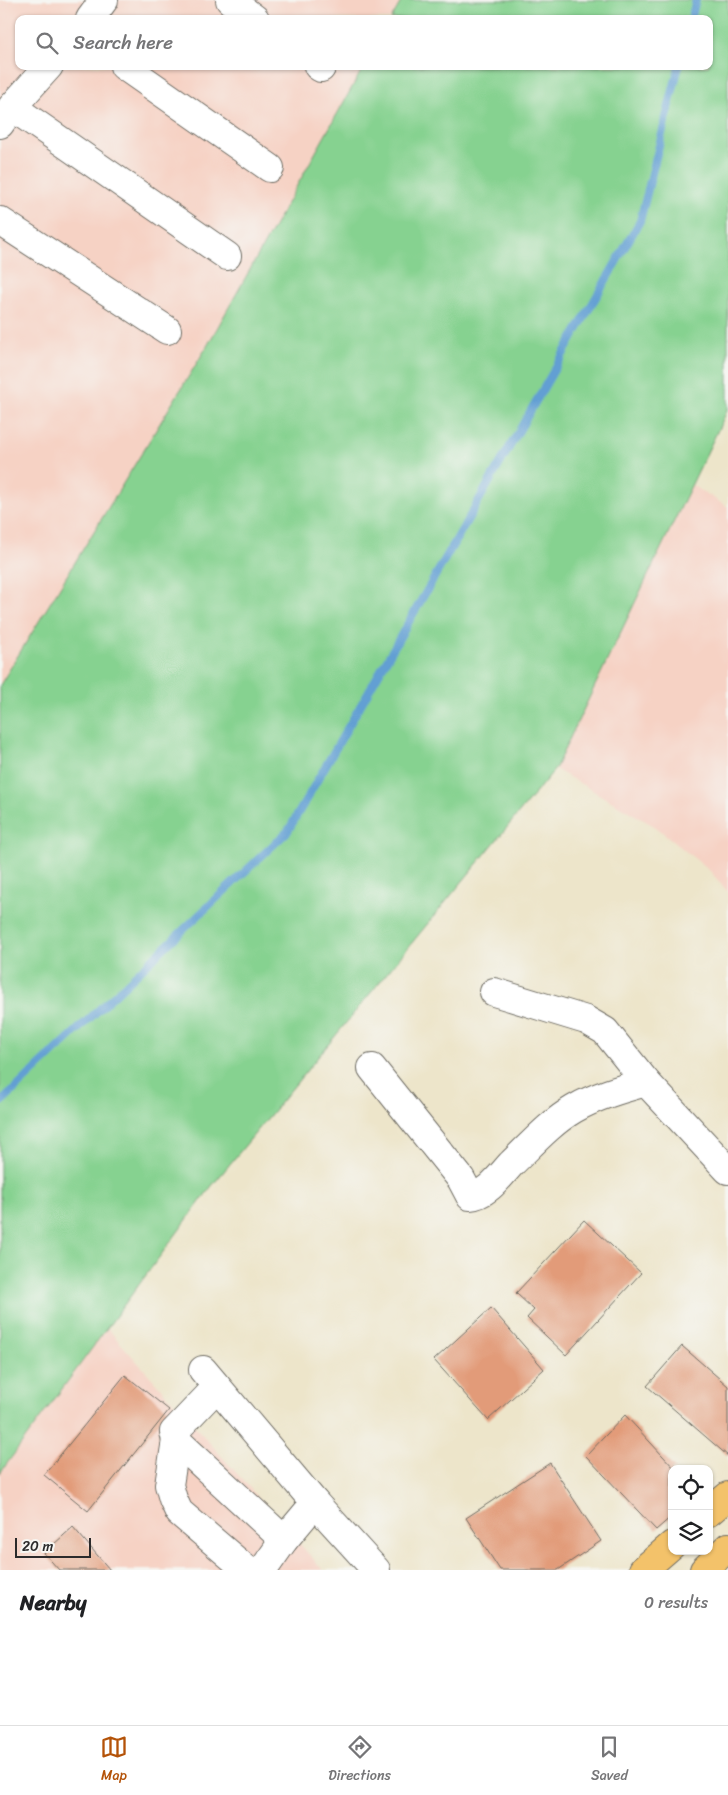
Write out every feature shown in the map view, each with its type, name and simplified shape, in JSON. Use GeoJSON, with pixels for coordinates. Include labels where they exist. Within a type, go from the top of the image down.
{"type":"FeatureCollection","features":[{"type":"Feature","properties":{"kind":"main road"},"geometry":{"type":"LineString","coordinates":[[711,1510],[728,1496]]}},
{"type":"Feature","properties":{"kind":"main road"},"geometry":{"type":"LineString","coordinates":[[706,1569],[728,1547]]}},
{"type":"Feature","properties":{"kind":"main road"},"geometry":{"type":"LineString","coordinates":[[643,1570],[668,1548]]}},
{"type":"Feature","properties":{"kind":"street"},"geometry":{"type":"LineString","coordinates":[[93,15],[104,0]]}},
{"type":"Feature","properties":{"kind":"street"},"geometry":{"type":"LineString","coordinates":[[230,0],[250,15]]}},
{"type":"Feature","properties":{"kind":"street"},"geometry":{"type":"LineString","coordinates":[[46,70],[6,116],[228,256]]}},
{"type":"Feature","properties":{"kind":"street"},"geometry":{"type":"LineString","coordinates":[[130,70],[270,168]]}},
{"type":"Feature","properties":{"kind":"street"},"geometry":{"type":"LineString","coordinates":[[0,221],[167,330]]}},
{"type":"Feature","properties":{"kind":"street"},"geometry":{"type":"LineString","coordinates":[[494,992],[586,1020],[605,1030],[646,1082],[728,1170]]}},
{"type":"Feature","properties":{"kind":"street"},"geometry":{"type":"LineString","coordinates":[[372,1068],[461,1179],[470,1196],[476,1196],[489,1187],[555,1122],[575,1108],[616,1090],[646,1082]]}},
{"type":"Feature","properties":{"kind":"street"},"geometry":{"type":"LineString","coordinates":[[247,1570],[179,1512],[169,1485],[176,1440],[174,1432],[210,1379],[315,1503],[376,1570]]}},
{"type":"Feature","properties":{"kind":"street"},"geometry":{"type":"LineString","coordinates":[[176,1440],[284,1540]]}},
{"type":"Feature","properties":{"kind":"street"},"geometry":{"type":"LineString","coordinates":[[263,1570],[284,1540],[315,1503]]}},
{"type":"Feature","properties":{"kind":"shaded area"},"geometry":{"type":"Polygon","coordinates":[[[0,0],[402,0],[393,15],[15,15],[15,70],[362,70],[206,348],[0,685],[0,0]]]}},
{"type":"Feature","properties":{"kind":"shaded area"},"geometry":{"type":"Polygon","coordinates":[[[692,485],[728,507],[728,892],[710,871],[656,827],[555,769],[692,485]]]}},
{"type":"Feature","properties":{"kind":"shaded area"},"geometry":{"type":"Polygon","coordinates":[[[107,1328],[323,1570],[0,1570],[0,1473],[107,1328]]]}},
{"type":"Feature","properties":{"kind":"green space"},"geometry":{"type":"Polygon","coordinates":[[[402,0],[728,0],[728,409],[555,769],[211,1187],[0,1473],[0,685],[206,348],[362,70],[713,70],[713,15],[393,15],[402,0]]]}},
{"type":"Feature","properties":{"kind":"building"},"geometry":{"type":"Polygon","coordinates":[[[584,1220],[641,1273],[566,1355],[527,1318],[534,1310],[516,1293],[584,1220]]]}},
{"type":"Feature","properties":{"kind":"building"},"geometry":{"type":"Polygon","coordinates":[[[491,1308],[544,1369],[488,1420],[434,1360],[491,1308]]]}},
{"type":"Feature","properties":{"kind":"building"},"geometry":{"type":"Polygon","coordinates":[[[682,1346],[728,1386],[728,1456],[647,1386],[682,1346]]]}},
{"type":"Feature","properties":{"kind":"building"},"geometry":{"type":"Polygon","coordinates":[[[125,1375],[169,1410],[88,1511],[44,1475],[125,1375]]]}},
{"type":"Feature","properties":{"kind":"building"},"geometry":{"type":"Polygon","coordinates":[[[625,1415],[671,1465],[668,1465],[668,1520],[656,1530],[586,1456],[625,1415]]]}},
{"type":"Feature","properties":{"kind":"building"},"geometry":{"type":"Polygon","coordinates":[[[550,1463],[601,1541],[558,1570],[500,1570],[466,1518],[550,1463]]]}},
{"type":"Feature","properties":{"kind":"building"},"geometry":{"type":"Polygon","coordinates":[[[73,1527],[110,1570],[59,1570],[44,1553],[73,1527]]]}},
{"type":"Feature","properties":{"kind":"waterway"},"geometry":{"type":"LineString","coordinates":[[692,15],[696,0]]}},
{"type":"Feature","properties":{"kind":"waterway"},"geometry":{"type":"LineString","coordinates":[[0,1103],[288,831],[640,221],[678,70]]}}]}
